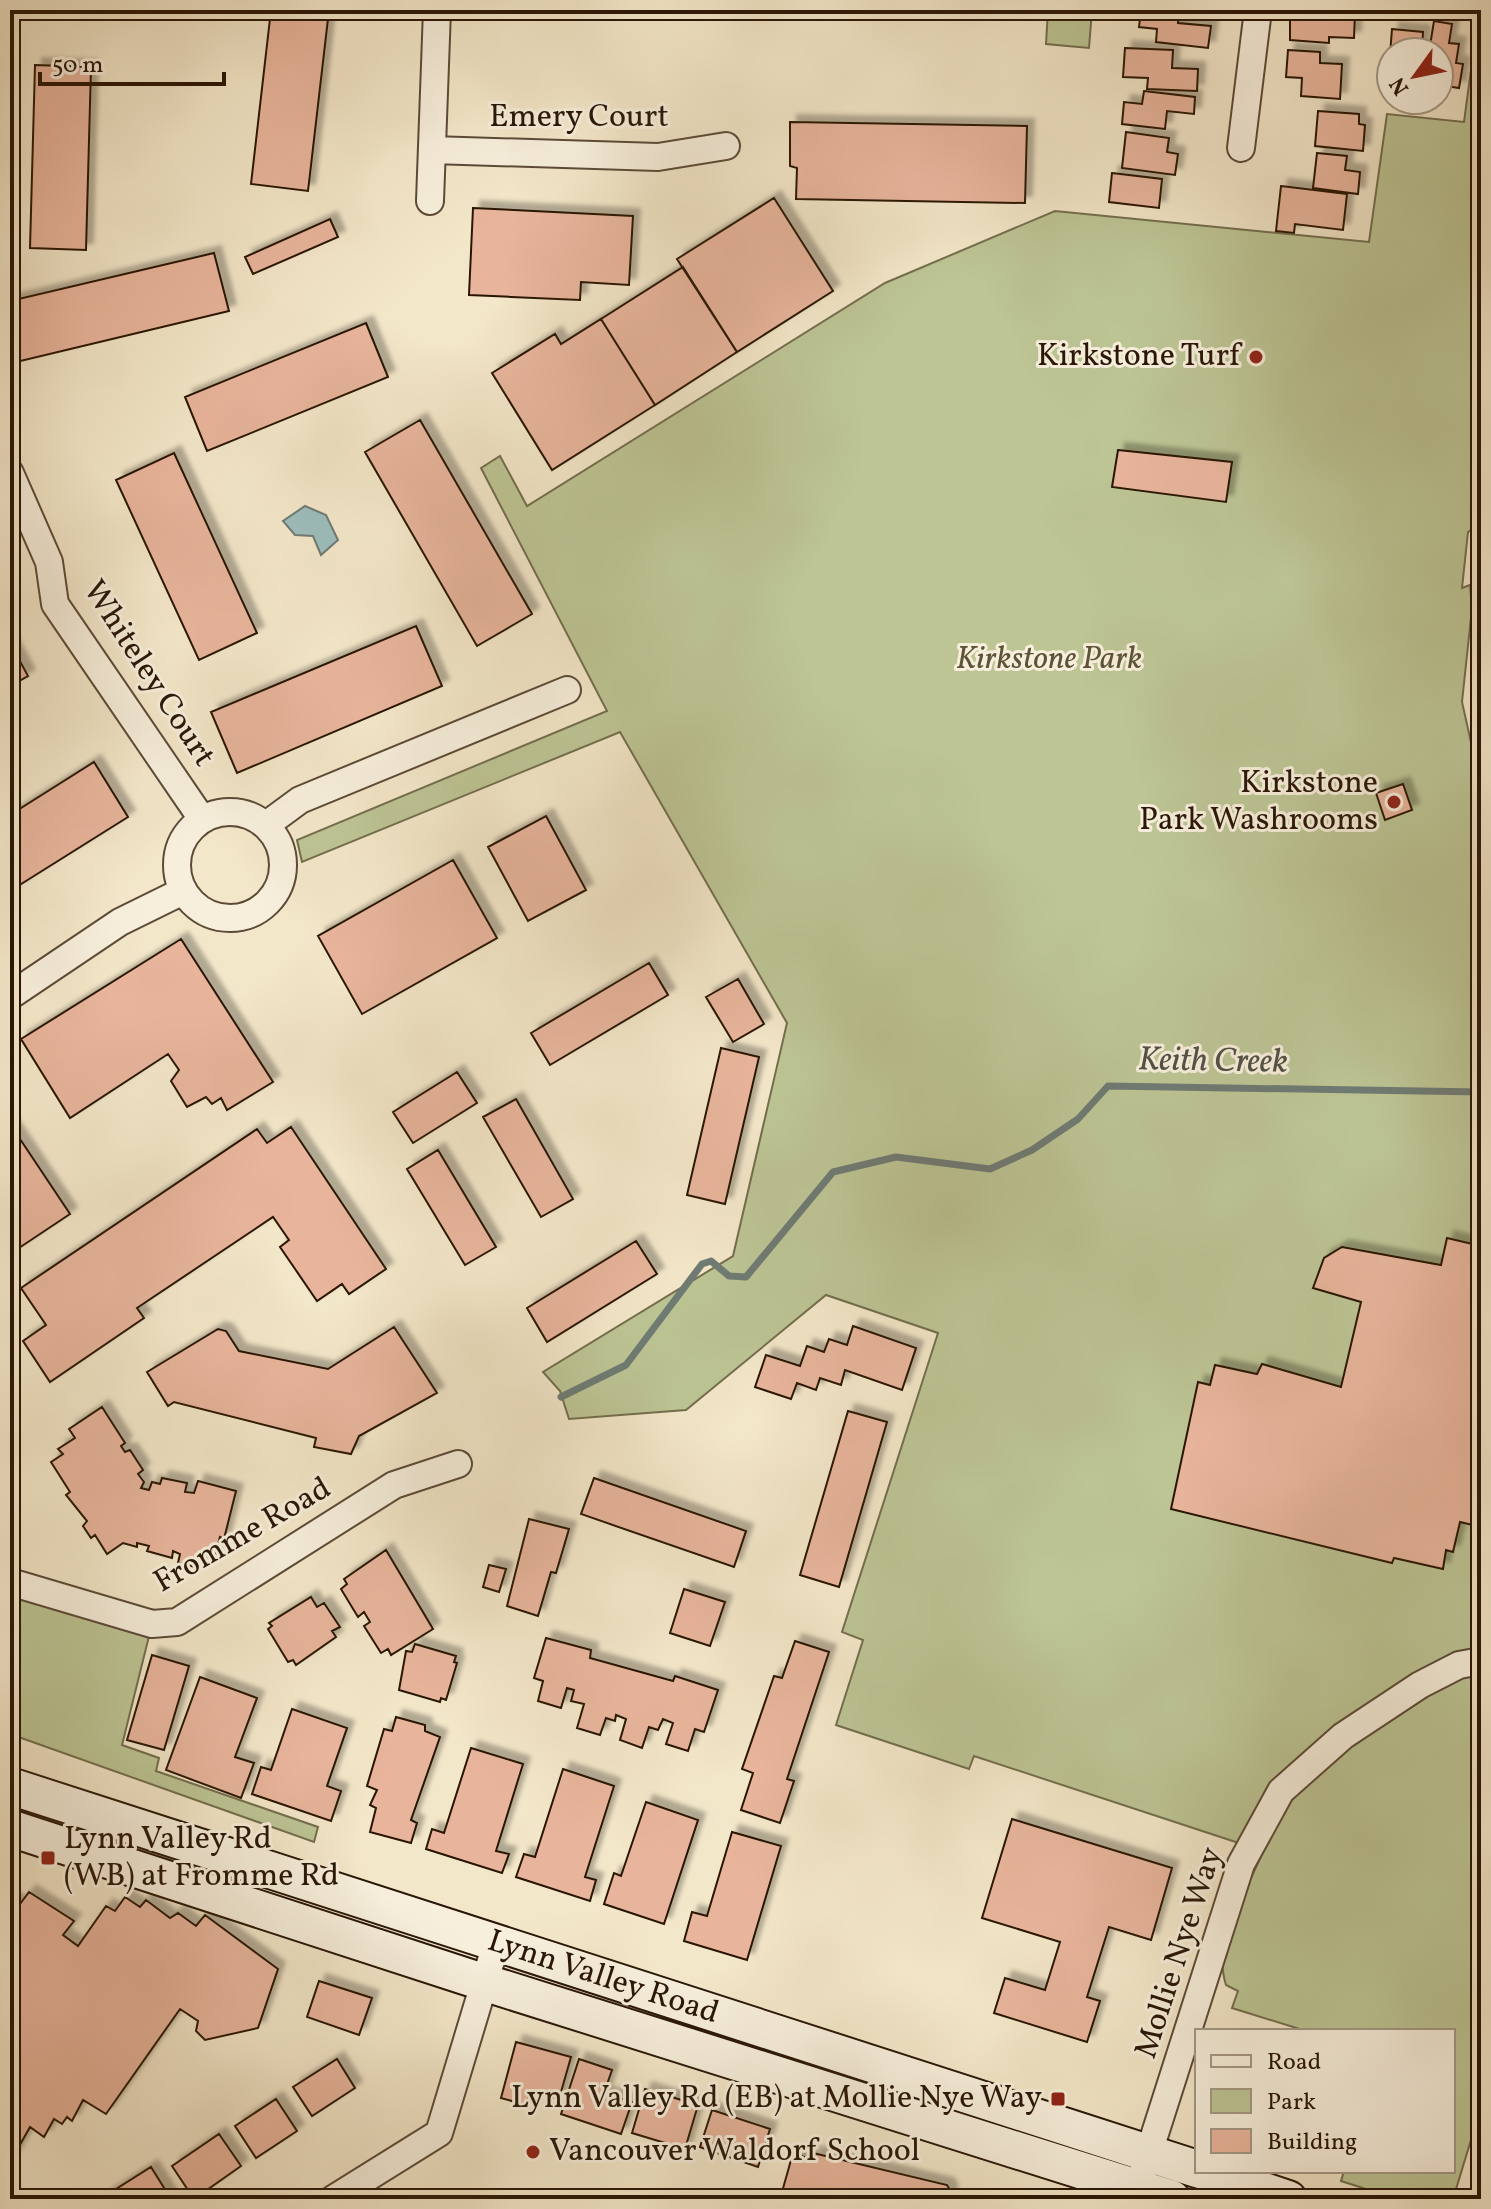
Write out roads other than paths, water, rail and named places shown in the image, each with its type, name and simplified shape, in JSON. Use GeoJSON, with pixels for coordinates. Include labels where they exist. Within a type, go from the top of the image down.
{"type":"FeatureCollection","features":[{"type":"Feature","properties":{"kind":"main road","name":"Lynn Valley Road"},"geometry":{"type":"LineString","coordinates":[[10,1786],[1195,2168]]}},
{"type":"Feature","properties":{"kind":"main road","name":"Lynn Valley Road"},"geometry":{"type":"LineString","coordinates":[[10,1828],[486,1983],[1172,2199]]}},
{"type":"Feature","properties":{"kind":"main road"},"geometry":{"type":"LineString","coordinates":[[1209,2173],[1288,2199]]}},
{"type":"Feature","properties":{"kind":"street"},"geometry":{"type":"LineString","coordinates":[[430,201],[437,10]]}},
{"type":"Feature","properties":{"kind":"street"},"geometry":{"type":"LineString","coordinates":[[1241,148],[1258,10]]}},
{"type":"Feature","properties":{"kind":"street","name":"Emery Court"},"geometry":{"type":"LineString","coordinates":[[432,150],[658,157],[726,146]]}},
{"type":"Feature","properties":{"kind":"street","name":"Whiteley Court"},"geometry":{"type":"LineString","coordinates":[[10,473],[49,562],[55,604],[202,819]]}},
{"type":"Feature","properties":{"kind":"street"},"geometry":{"type":"LineString","coordinates":[[10,996],[120,922],[183,891],[195,907],[215,917],[238,919],[256,913],[273,898],[282,881],[284,863],[279,842],[266,825],[300,800],[567,690]]}},
{"type":"Feature","properties":{"kind":"street","name":"Whiteley Court"},"geometry":{"type":"LineString","coordinates":[[183,891],[178,877],[177,855],[183,838],[202,819],[224,812],[242,813],[266,825]]}},
{"type":"Feature","properties":{"kind":"street","name":"Fromme Road"},"geometry":{"type":"LineString","coordinates":[[10,1582],[152,1624],[177,1622],[394,1485],[458,1464]]}},
{"type":"Feature","properties":{"kind":"street","name":"Mollie Nye Way"},"geometry":{"type":"LineString","coordinates":[[1138,2188],[1241,1864],[1281,1791],[1343,1736],[1420,1685],[1459,1665],[1481,1661]]}},
{"type":"Feature","properties":{"kind":"street"},"geometry":{"type":"LineString","coordinates":[[333,2199],[439,2133],[496,1944]]}},
{"type":"Feature","properties":{"kind":"water"},"geometry":{"type":"Polygon","coordinates":[[[305,506],[326,515],[338,540],[321,555],[313,536],[295,535],[283,521],[305,506]]]}},
{"type":"Feature","properties":{"kind":"waterway","name":"Keith Creek"},"geometry":{"type":"LineString","coordinates":[[561,1397],[626,1365],[702,1264],[711,1261],[729,1276],[746,1277],[833,1172],[896,1157],[990,1169],[1032,1150],[1078,1119],[1108,1086],[1481,1092]]}},
{"type":"Feature","properties":{"kind":"place","name":"Kirkstone Turf"},"geometry":{"type":"Point","coordinates":[1256,357]}},
{"type":"Feature","properties":{"kind":"place","name":"Kirkstone Park Washrooms"},"geometry":{"type":"Point","coordinates":[1394,802]}},
{"type":"Feature","properties":{"kind":"place","name":"Lynn Valley Rd (WB) at Fromme Rd"},"geometry":{"type":"Point","coordinates":[48,1858]}},
{"type":"Feature","properties":{"kind":"place","name":"Lynn Valley Rd (EB) at Mollie Nye Way"},"geometry":{"type":"Point","coordinates":[1058,2099]}},
{"type":"Feature","properties":{"kind":"place","name":"Vancouver Waldorf School"},"geometry":{"type":"Point","coordinates":[533,2152]}},
{"type":"Feature","properties":{"kind":"park label","name":"Kirkstone Park"},"geometry":{"type":"Point","coordinates":[1049,660]}}]}
